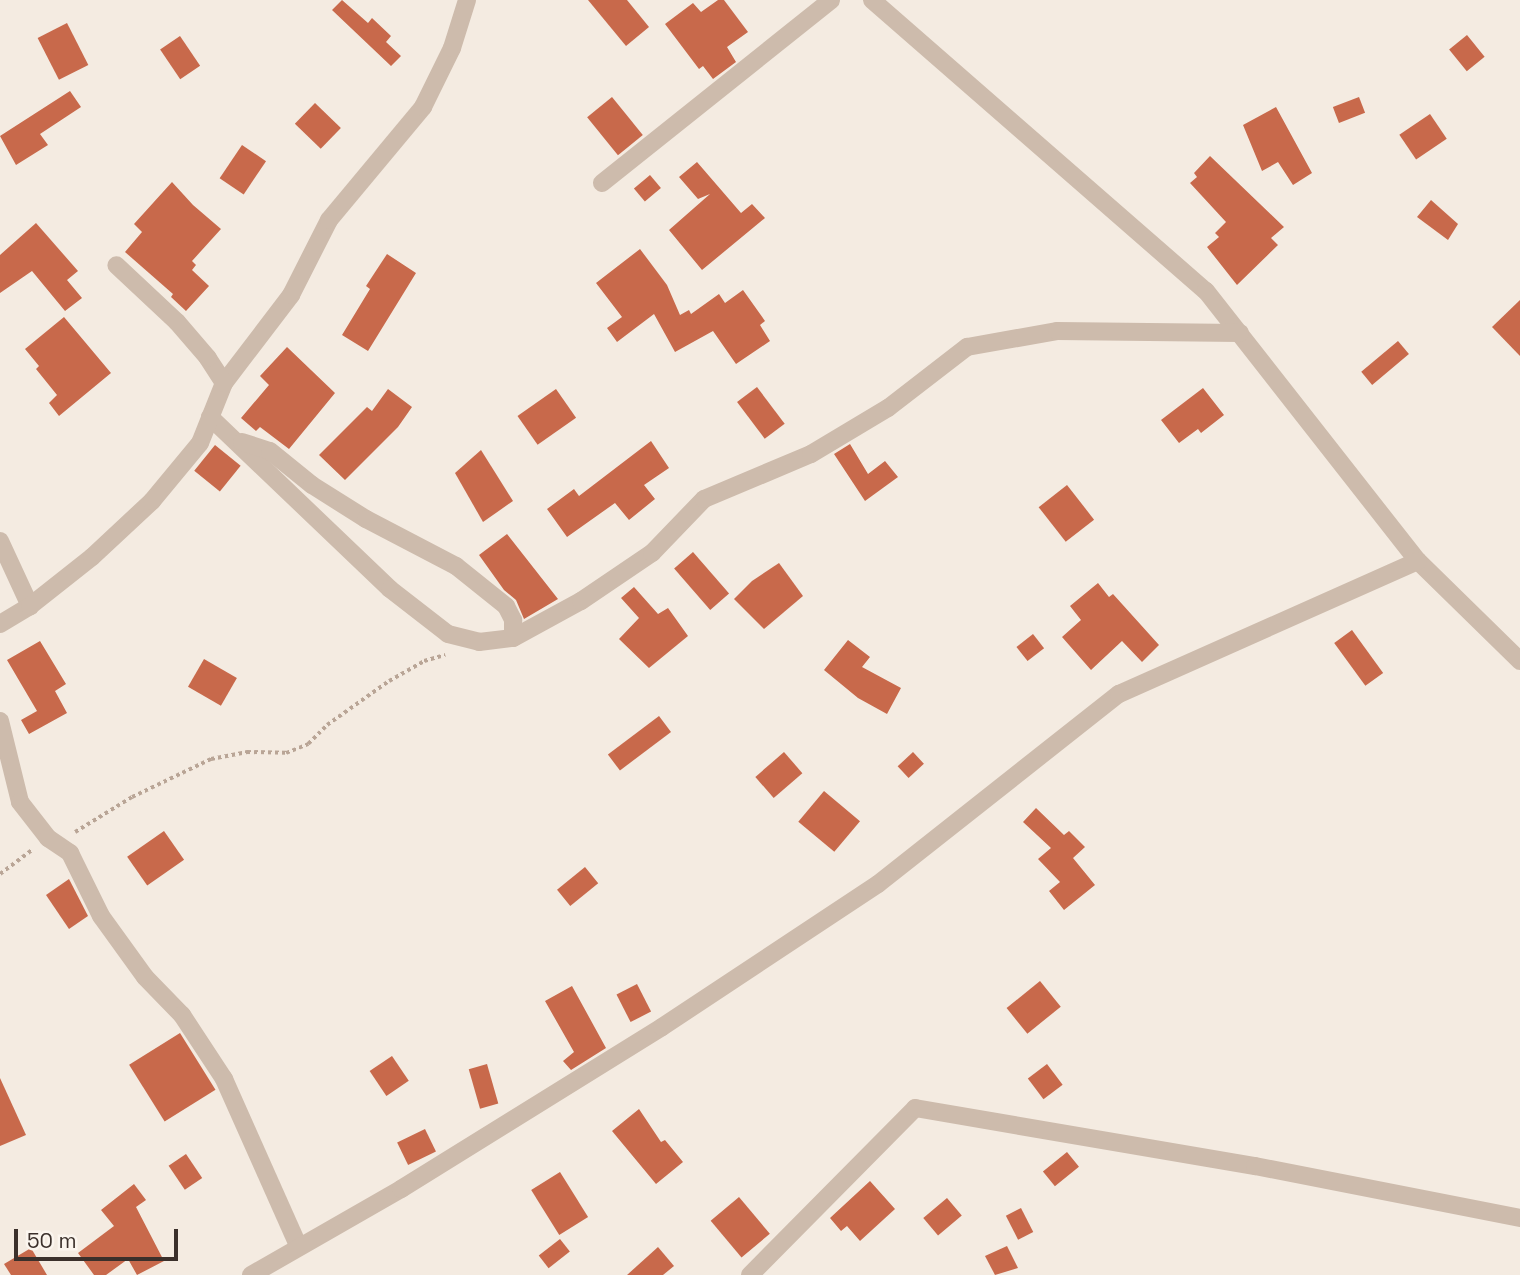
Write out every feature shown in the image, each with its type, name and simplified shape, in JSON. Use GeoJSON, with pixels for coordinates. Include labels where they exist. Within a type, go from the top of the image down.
{"type":"FeatureCollection","features":[{"type":"Feature","properties":{"kind":"street"},"geometry":{"type":"LineString","coordinates":[[0,624],[30,606],[92,557],[152,500],[200,443],[224,383],[291,295],[329,220],[423,107],[452,48],[467,0]]}},
{"type":"Feature","properties":{"kind":"street"},"geometry":{"type":"LineString","coordinates":[[602,183],[831,0]]}},
{"type":"Feature","properties":{"kind":"street"},"geometry":{"type":"LineString","coordinates":[[872,0],[1206,291],[1418,561],[1520,661]]}},
{"type":"Feature","properties":{"kind":"street"},"geometry":{"type":"LineString","coordinates":[[116,265],[177,322],[208,358],[224,383]]}},
{"type":"Feature","properties":{"kind":"street"},"geometry":{"type":"LineString","coordinates":[[210,417],[240,442],[390,589],[448,634],[479,642],[513,638],[582,601],[652,553],[704,499],[811,454],[888,408],[967,347],[1057,331],[1240,333]]}},
{"type":"Feature","properties":{"kind":"street"},"geometry":{"type":"LineString","coordinates":[[240,442],[270,451],[312,485],[366,519],[456,566],[506,606],[513,620],[513,638]]}},
{"type":"Feature","properties":{"kind":"street"},"geometry":{"type":"LineString","coordinates":[[0,541],[30,606]]}},
{"type":"Feature","properties":{"kind":"street"},"geometry":{"type":"LineString","coordinates":[[251,1275],[298,1245],[401,1189],[650,1034],[878,884],[1119,694],[1418,561]]}},
{"type":"Feature","properties":{"kind":"street"},"geometry":{"type":"LineString","coordinates":[[0,721],[20,802],[48,838],[70,853],[78,864],[101,916],[145,977],[182,1015],[224,1079],[298,1245]]}},
{"type":"Feature","properties":{"kind":"street"},"geometry":{"type":"LineString","coordinates":[[750,1275],[915,1108],[1255,1166],[1520,1219]]}},
{"type":"Feature","properties":{"kind":"path"},"geometry":{"type":"LineString","coordinates":[[71,834],[132,797],[211,759],[247,752],[286,753],[308,744],[327,725],[389,681],[424,661],[479,642]]}},
{"type":"Feature","properties":{"kind":"path"},"geometry":{"type":"LineString","coordinates":[[0,874],[48,838]]}},
{"type":"Feature","properties":{"kind":"building"},"geometry":{"type":"Polygon","coordinates":[[[342,0],[368,23],[372,18],[391,36],[386,42],[401,56],[391,66],[332,10],[342,0]]]}},
{"type":"Feature","properties":{"kind":"building"},"geometry":{"type":"Polygon","coordinates":[[[588,0],[627,0],[649,27],[626,46],[588,0]]]}},
{"type":"Feature","properties":{"kind":"building"},"geometry":{"type":"Polygon","coordinates":[[[718,0],[724,0],[748,32],[727,47],[736,62],[713,79],[703,66],[699,69],[665,24],[693,3],[701,12],[718,0]]]}},
{"type":"Feature","properties":{"kind":"building"},"geometry":{"type":"Polygon","coordinates":[[[67,23],[88,65],[59,80],[38,38],[67,23]]]}},
{"type":"Feature","properties":{"kind":"building"},"geometry":{"type":"Polygon","coordinates":[[[1467,35],[1485,57],[1467,71],[1449,49],[1467,35]]]}},
{"type":"Feature","properties":{"kind":"building"},"geometry":{"type":"Polygon","coordinates":[[[180,36],[200,66],[180,79],[160,49],[180,36]]]}},
{"type":"Feature","properties":{"kind":"building"},"geometry":{"type":"Polygon","coordinates":[[[70,91],[81,107],[40,134],[48,145],[16,165],[0,136],[70,91]]]}},
{"type":"Feature","properties":{"kind":"building"},"geometry":{"type":"Polygon","coordinates":[[[612,97],[643,135],[618,155],[587,117],[612,97]]]}},
{"type":"Feature","properties":{"kind":"building"},"geometry":{"type":"Polygon","coordinates":[[[1359,97],[1365,113],[1339,123],[1333,107],[1359,97]]]}},
{"type":"Feature","properties":{"kind":"building"},"geometry":{"type":"Polygon","coordinates":[[[315,103],[341,128],[321,149],[295,124],[315,103]]]}},
{"type":"Feature","properties":{"kind":"building"},"geometry":{"type":"Polygon","coordinates":[[[1276,107],[1312,173],[1293,185],[1278,162],[1262,171],[1243,125],[1276,107]]]}},
{"type":"Feature","properties":{"kind":"building"},"geometry":{"type":"Polygon","coordinates":[[[1430,114],[1447,139],[1416,160],[1399,135],[1430,114]]]}},
{"type":"Feature","properties":{"kind":"building"},"geometry":{"type":"Polygon","coordinates":[[[242,145],[266,161],[244,194],[220,178],[242,145]]]}},
{"type":"Feature","properties":{"kind":"building"},"geometry":{"type":"Polygon","coordinates":[[[1210,156],[1284,227],[1271,238],[1278,245],[1237,285],[1207,247],[1219,237],[1215,233],[1226,222],[1190,183],[1197,177],[1194,173],[1210,156]]]}},
{"type":"Feature","properties":{"kind":"building"},"geometry":{"type":"Polygon","coordinates":[[[697,162],[741,213],[752,204],[765,218],[702,270],[669,230],[710,194],[698,199],[679,177],[697,162]]]}},
{"type":"Feature","properties":{"kind":"building"},"geometry":{"type":"Polygon","coordinates":[[[650,175],[661,188],[645,202],[634,188],[650,175]]]}},
{"type":"Feature","properties":{"kind":"building"},"geometry":{"type":"Polygon","coordinates":[[[172,182],[221,229],[192,261],[196,265],[192,270],[209,286],[186,311],[171,297],[173,294],[125,252],[142,232],[134,224],[172,182]]]}},
{"type":"Feature","properties":{"kind":"building"},"geometry":{"type":"Polygon","coordinates":[[[1431,200],[1458,224],[1448,240],[1417,217],[1431,200]]]}},
{"type":"Feature","properties":{"kind":"building"},"geometry":{"type":"Polygon","coordinates":[[[36,223],[78,271],[67,280],[82,298],[65,311],[32,271],[0,293],[0,255],[36,223]]]}},
{"type":"Feature","properties":{"kind":"building"},"geometry":{"type":"Polygon","coordinates":[[[640,249],[667,285],[680,315],[689,310],[691,314],[719,294],[725,303],[743,290],[765,321],[760,325],[770,341],[736,364],[713,331],[675,352],[654,314],[617,342],[607,328],[622,317],[596,283],[640,249]]]}},
{"type":"Feature","properties":{"kind":"building"},"geometry":{"type":"Polygon","coordinates":[[[387,254],[416,273],[368,351],[342,335],[370,289],[366,286],[387,254]]]}},
{"type":"Feature","properties":{"kind":"building"},"geometry":{"type":"Polygon","coordinates":[[[1520,300],[1520,356],[1492,327],[1520,300]]]}},
{"type":"Feature","properties":{"kind":"building"},"geometry":{"type":"Polygon","coordinates":[[[64,317],[111,373],[59,416],[49,403],[57,395],[36,369],[39,366],[25,349],[64,317]]]}},
{"type":"Feature","properties":{"kind":"building"},"geometry":{"type":"Polygon","coordinates":[[[1398,341],[1409,354],[1372,385],[1361,372],[1398,341]]]}},
{"type":"Feature","properties":{"kind":"building"},"geometry":{"type":"Polygon","coordinates":[[[287,347],[335,393],[289,449],[260,427],[256,431],[241,418],[269,385],[260,376],[287,347]]]}},
{"type":"Feature","properties":{"kind":"building"},"geometry":{"type":"Polygon","coordinates":[[[757,387],[785,424],[765,439],[737,402],[757,387]]]}},
{"type":"Feature","properties":{"kind":"building"},"geometry":{"type":"Polygon","coordinates":[[[1203,388],[1224,415],[1201,433],[1198,429],[1179,443],[1161,420],[1203,388]]]}},
{"type":"Feature","properties":{"kind":"building"},"geometry":{"type":"Polygon","coordinates":[[[388,389],[412,407],[398,427],[345,480],[319,455],[367,407],[372,411],[388,389]]]}},
{"type":"Feature","properties":{"kind":"building"},"geometry":{"type":"Polygon","coordinates":[[[556,389],[576,418],[538,445],[517,416],[556,389]]]}},
{"type":"Feature","properties":{"kind":"building"},"geometry":{"type":"Polygon","coordinates":[[[651,441],[669,468],[644,485],[655,499],[629,520],[615,503],[567,537],[547,509],[574,489],[579,496],[651,441]]]}},
{"type":"Feature","properties":{"kind":"building"},"geometry":{"type":"Polygon","coordinates":[[[850,444],[868,474],[885,461],[898,477],[865,501],[834,454],[850,444]]]}},
{"type":"Feature","properties":{"kind":"building"},"geometry":{"type":"Polygon","coordinates":[[[215,445],[241,466],[220,491],[194,471],[215,445]]]}},
{"type":"Feature","properties":{"kind":"building"},"geometry":{"type":"Polygon","coordinates":[[[481,450],[513,501],[483,522],[455,473],[481,450]]]}},
{"type":"Feature","properties":{"kind":"building"},"geometry":{"type":"Polygon","coordinates":[[[1067,485],[1094,520],[1066,542],[1039,507],[1067,485]]]}},
{"type":"Feature","properties":{"kind":"building"},"geometry":{"type":"Polygon","coordinates":[[[507,534],[558,599],[524,619],[516,600],[504,590],[479,555],[507,534]]]}},
{"type":"Feature","properties":{"kind":"building"},"geometry":{"type":"Polygon","coordinates":[[[693,552],[729,594],[710,610],[674,568],[693,552]]]}},
{"type":"Feature","properties":{"kind":"building"},"geometry":{"type":"Polygon","coordinates":[[[779,563],[803,596],[764,629],[734,599],[752,581],[779,563]]]}},
{"type":"Feature","properties":{"kind":"building"},"geometry":{"type":"Polygon","coordinates":[[[1098,583],[1109,597],[1113,594],[1159,645],[1142,662],[1122,641],[1091,670],[1062,637],[1081,620],[1070,606],[1098,583]]]}},
{"type":"Feature","properties":{"kind":"building"},"geometry":{"type":"Polygon","coordinates":[[[634,587],[658,614],[668,608],[688,636],[649,668],[619,639],[639,618],[621,598],[634,587]]]}},
{"type":"Feature","properties":{"kind":"building"},"geometry":{"type":"Polygon","coordinates":[[[1352,630],[1383,673],[1365,686],[1334,643],[1352,630]]]}},
{"type":"Feature","properties":{"kind":"building"},"geometry":{"type":"Polygon","coordinates":[[[1033,634],[1044,648],[1028,661],[1016,647],[1033,634]]]}},
{"type":"Feature","properties":{"kind":"building"},"geometry":{"type":"Polygon","coordinates":[[[848,640],[870,657],[862,667],[901,688],[887,714],[858,698],[824,670],[848,640]]]}},
{"type":"Feature","properties":{"kind":"building"},"geometry":{"type":"Polygon","coordinates":[[[40,641],[66,684],[55,691],[67,713],[29,734],[21,720],[37,711],[7,660],[40,641]]]}},
{"type":"Feature","properties":{"kind":"building"},"geometry":{"type":"Polygon","coordinates":[[[204,659],[237,678],[221,706],[188,687],[204,659]]]}},
{"type":"Feature","properties":{"kind":"building"},"geometry":{"type":"Polygon","coordinates":[[[659,716],[671,732],[620,770],[608,755],[659,716]]]}},
{"type":"Feature","properties":{"kind":"building"},"geometry":{"type":"Polygon","coordinates":[[[784,752],[802,773],[774,798],[755,777],[784,752]]]}},
{"type":"Feature","properties":{"kind":"building"},"geometry":{"type":"Polygon","coordinates":[[[913,752],[924,764],[909,778],[898,766],[913,752]]]}},
{"type":"Feature","properties":{"kind":"building"},"geometry":{"type":"Polygon","coordinates":[[[824,791],[860,821],[834,852],[798,822],[824,791]]]}},
{"type":"Feature","properties":{"kind":"building"},"geometry":{"type":"Polygon","coordinates":[[[1036,808],[1064,835],[1069,831],[1085,847],[1073,858],[1095,885],[1064,910],[1049,891],[1060,882],[1038,859],[1051,848],[1023,822],[1036,808]]]}},
{"type":"Feature","properties":{"kind":"building"},"geometry":{"type":"Polygon","coordinates":[[[164,831],[184,860],[147,885],[127,857],[164,831]]]}},
{"type":"Feature","properties":{"kind":"building"},"geometry":{"type":"Polygon","coordinates":[[[585,867],[598,883],[570,906],[557,890],[585,867]]]}},
{"type":"Feature","properties":{"kind":"building"},"geometry":{"type":"Polygon","coordinates":[[[69,879],[88,916],[69,929],[46,895],[69,879]]]}},
{"type":"Feature","properties":{"kind":"building"},"geometry":{"type":"Polygon","coordinates":[[[1040,981],[1061,1007],[1027,1034],[1007,1008],[1040,981]]]}},
{"type":"Feature","properties":{"kind":"building"},"geometry":{"type":"Polygon","coordinates":[[[637,984],[651,1012],[631,1022],[617,994],[637,984]]]}},
{"type":"Feature","properties":{"kind":"building"},"geometry":{"type":"Polygon","coordinates":[[[572,986],[606,1048],[571,1070],[563,1061],[574,1052],[545,1001],[572,986]]]}},
{"type":"Feature","properties":{"kind":"building"},"geometry":{"type":"Polygon","coordinates":[[[180,1033],[216,1090],[165,1122],[129,1065],[180,1033]]]}},
{"type":"Feature","properties":{"kind":"building"},"geometry":{"type":"Polygon","coordinates":[[[392,1056],[409,1081],[386,1096],[370,1071],[392,1056]]]}},
{"type":"Feature","properties":{"kind":"building"},"geometry":{"type":"Polygon","coordinates":[[[487,1064],[498,1103],[480,1109],[469,1069],[487,1064]]]}},
{"type":"Feature","properties":{"kind":"building"},"geometry":{"type":"Polygon","coordinates":[[[1047,1064],[1063,1085],[1043,1099],[1028,1078],[1047,1064]]]}},
{"type":"Feature","properties":{"kind":"building"},"geometry":{"type":"Polygon","coordinates":[[[0,1078],[26,1135],[0,1146],[0,1078]]]}},
{"type":"Feature","properties":{"kind":"building"},"geometry":{"type":"Polygon","coordinates":[[[639,1109],[661,1142],[665,1140],[683,1162],[656,1184],[612,1131],[639,1109]]]}},
{"type":"Feature","properties":{"kind":"building"},"geometry":{"type":"Polygon","coordinates":[[[425,1129],[436,1151],[408,1165],[397,1143],[425,1129]]]}},
{"type":"Feature","properties":{"kind":"building"},"geometry":{"type":"Polygon","coordinates":[[[1067,1152],[1079,1167],[1055,1186],[1043,1172],[1067,1152]]]}},
{"type":"Feature","properties":{"kind":"building"},"geometry":{"type":"Polygon","coordinates":[[[186,1154],[202,1178],[185,1190],[169,1166],[186,1154]]]}},
{"type":"Feature","properties":{"kind":"building"},"geometry":{"type":"Polygon","coordinates":[[[560,1172],[588,1217],[559,1235],[531,1190],[560,1172]]]}},
{"type":"Feature","properties":{"kind":"building"},"geometry":{"type":"Polygon","coordinates":[[[870,1181],[895,1209],[860,1241],[847,1226],[841,1231],[830,1218],[870,1181]]]}},
{"type":"Feature","properties":{"kind":"building"},"geometry":{"type":"Polygon","coordinates":[[[134,1184],[146,1200],[136,1207],[164,1261],[137,1275],[128,1259],[106,1275],[94,1275],[78,1253],[114,1226],[101,1210],[134,1184]]]}},
{"type":"Feature","properties":{"kind":"building"},"geometry":{"type":"Polygon","coordinates":[[[739,1197],[770,1234],[742,1258],[711,1221],[739,1197]]]}},
{"type":"Feature","properties":{"kind":"building"},"geometry":{"type":"Polygon","coordinates":[[[947,1198],[962,1216],[938,1236],[923,1218],[947,1198]]]}},
{"type":"Feature","properties":{"kind":"building"},"geometry":{"type":"Polygon","coordinates":[[[1021,1208],[1033,1232],[1018,1240],[1006,1216],[1021,1208]]]}},
{"type":"Feature","properties":{"kind":"building"},"geometry":{"type":"Polygon","coordinates":[[[560,1239],[570,1252],[549,1268],[539,1256],[560,1239]]]}},
{"type":"Feature","properties":{"kind":"building"},"geometry":{"type":"Polygon","coordinates":[[[1007,1246],[1018,1268],[995,1275],[985,1256],[1007,1246]]]}},
{"type":"Feature","properties":{"kind":"building"},"geometry":{"type":"Polygon","coordinates":[[[658,1247],[674,1266],[663,1275],[627,1275],[658,1247]]]}},
{"type":"Feature","properties":{"kind":"building"},"geometry":{"type":"Polygon","coordinates":[[[31,1248],[47,1275],[11,1275],[4,1264],[31,1248]]]}}]}
